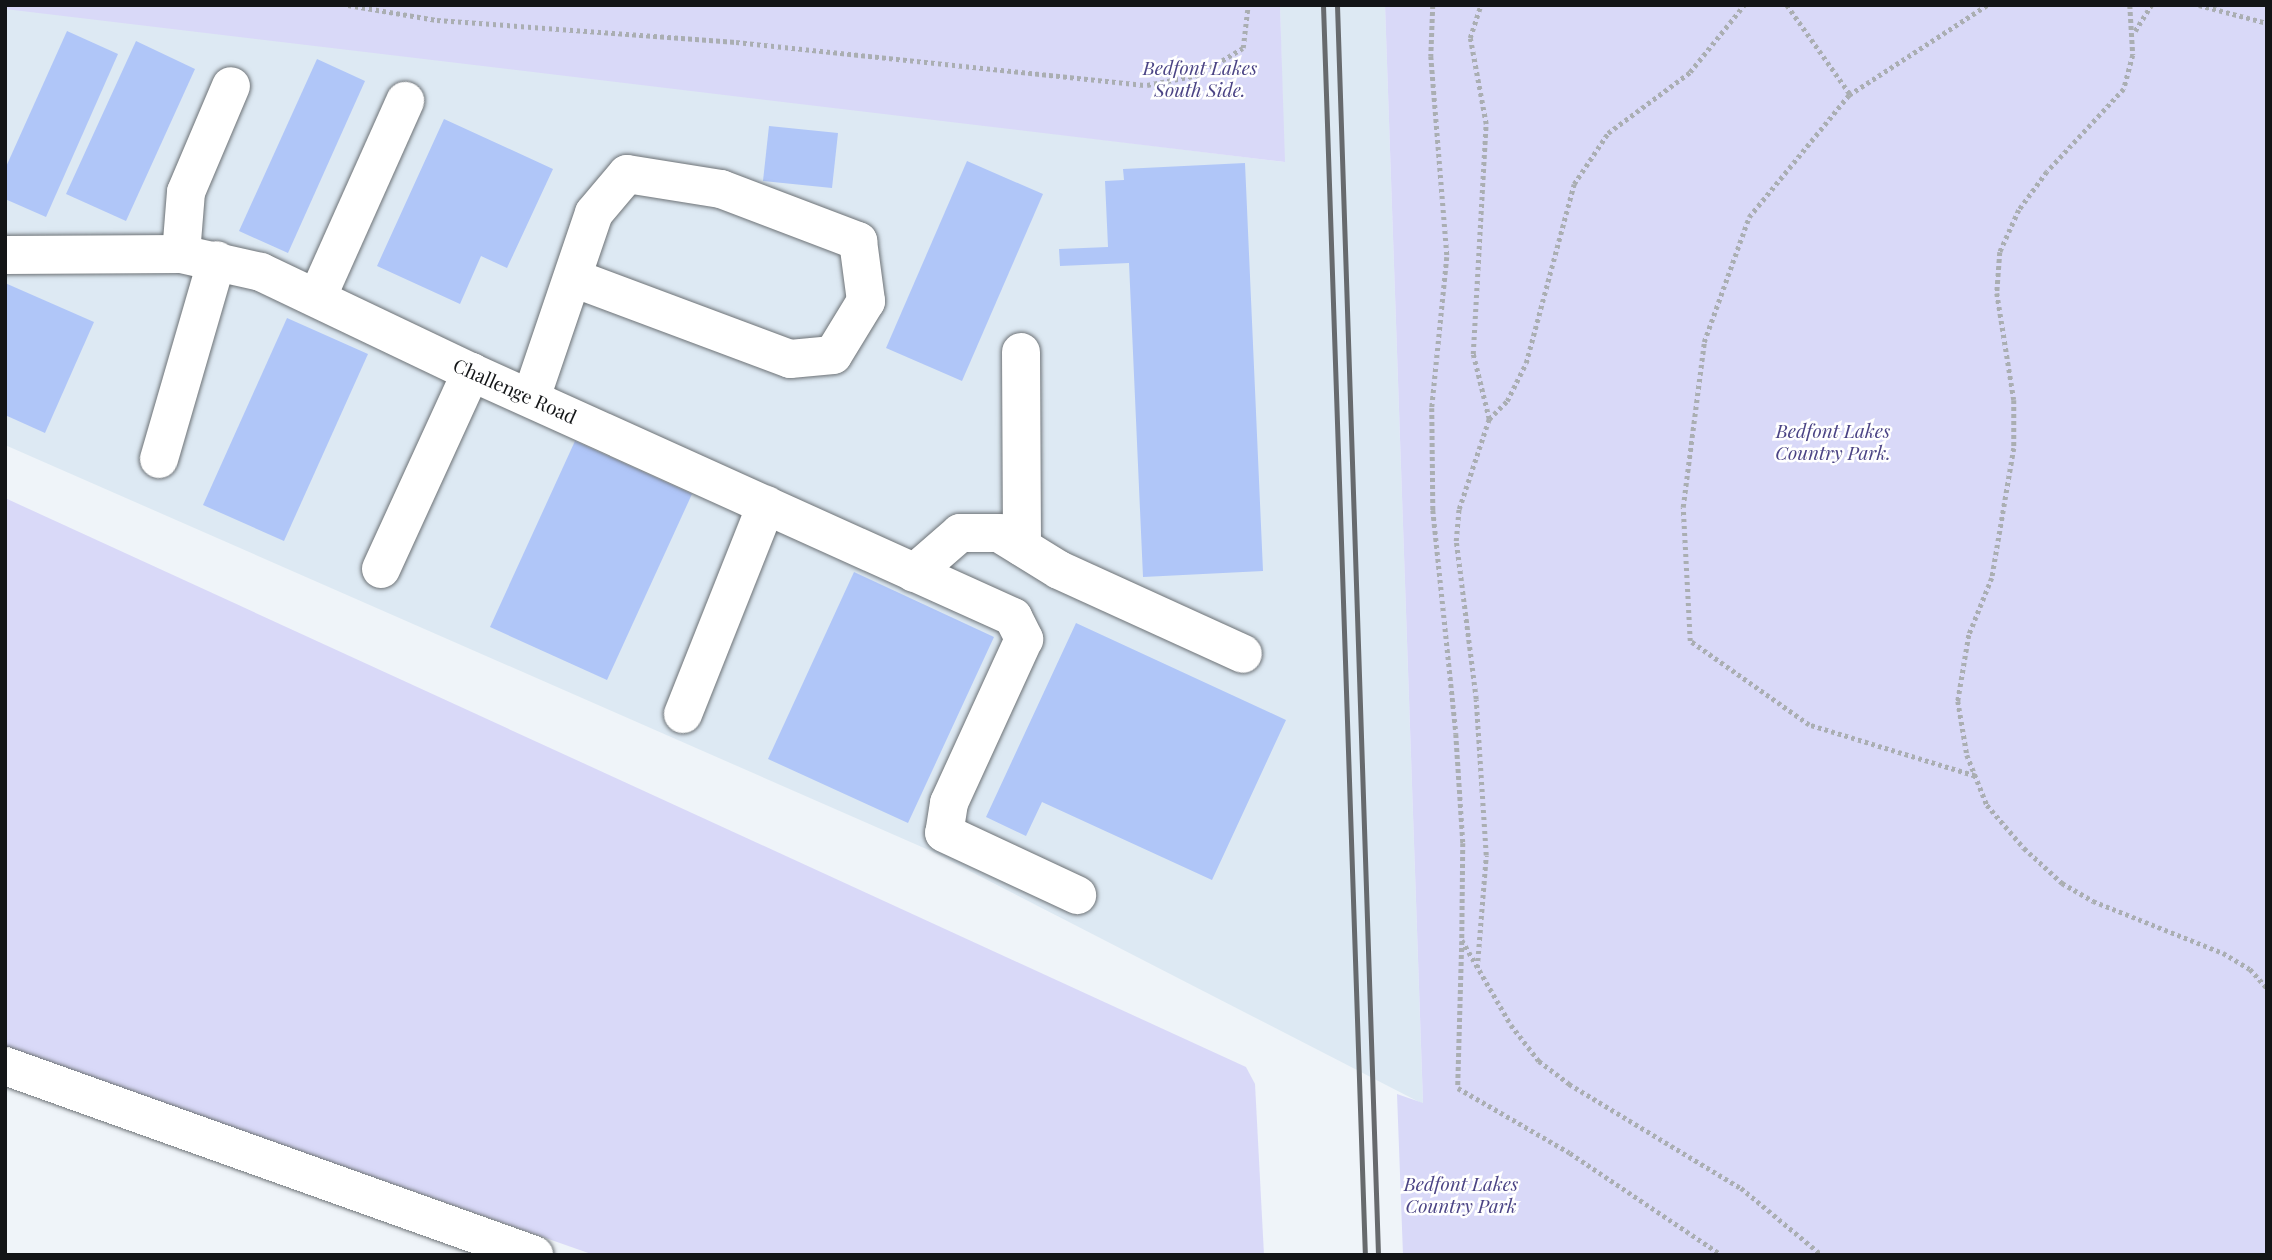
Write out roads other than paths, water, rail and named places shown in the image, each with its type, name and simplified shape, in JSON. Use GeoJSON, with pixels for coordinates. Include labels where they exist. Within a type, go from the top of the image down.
{"type":"FeatureCollection","features":[{"type":"Feature","properties":{"kind":"street"},"geometry":{"type":"LineString","coordinates":[[159,459],[199,257],[186,192],[231,86]]}},
{"type":"Feature","properties":{"kind":"street"},"geometry":{"type":"LineString","coordinates":[[317,298],[405,101]]}},
{"type":"Feature","properties":{"kind":"street"},"geometry":{"type":"LineString","coordinates":[[531,398],[594,213],[626,174],[721,189],[858,241],[866,301],[833,355],[790,359],[573,278]]}},
{"type":"Feature","properties":{"kind":"street","name":"Challenge Road"},"geometry":{"type":"LineString","coordinates":[[5,255],[199,257],[261,272],[471,372],[1013,617],[1024,639],[948,803],[944,834],[1077,895]]}},
{"type":"Feature","properties":{"kind":"street"},"geometry":{"type":"LineString","coordinates":[[1021,352],[1022,547]]}},
{"type":"Feature","properties":{"kind":"street"},"geometry":{"type":"LineString","coordinates":[[382,569],[471,372]]}},
{"type":"Feature","properties":{"kind":"street"},"geometry":{"type":"LineString","coordinates":[[683,713],[766,505]]}},
{"type":"Feature","properties":{"kind":"street"},"geometry":{"type":"LineString","coordinates":[[914,573],[960,533],[999,533],[1059,570],[1243,654]]}},
{"type":"Feature","properties":{"kind":"street"},"geometry":{"type":"LineString","coordinates":[[5,1066],[534,1255]]}},
{"type":"Feature","properties":{"kind":"railway"},"geometry":{"type":"LineString","coordinates":[[1323,5],[1365,1255]]}},
{"type":"Feature","properties":{"kind":"railway"},"geometry":{"type":"LineString","coordinates":[[1337,5],[1378,1255]]}},
{"type":"Feature","properties":{"kind":"park label","name":"Bedfont Lakes South Side."},"geometry":{"type":"Point","coordinates":[1200,79]}},
{"type":"Feature","properties":{"kind":"park label","name":"Bedfont Lakes Country Park."},"geometry":{"type":"Point","coordinates":[1833,442]}},
{"type":"Feature","properties":{"kind":"park label","name":"Bedfont Lakes Country Park"},"geometry":{"type":"Point","coordinates":[1461,1195]}}]}
